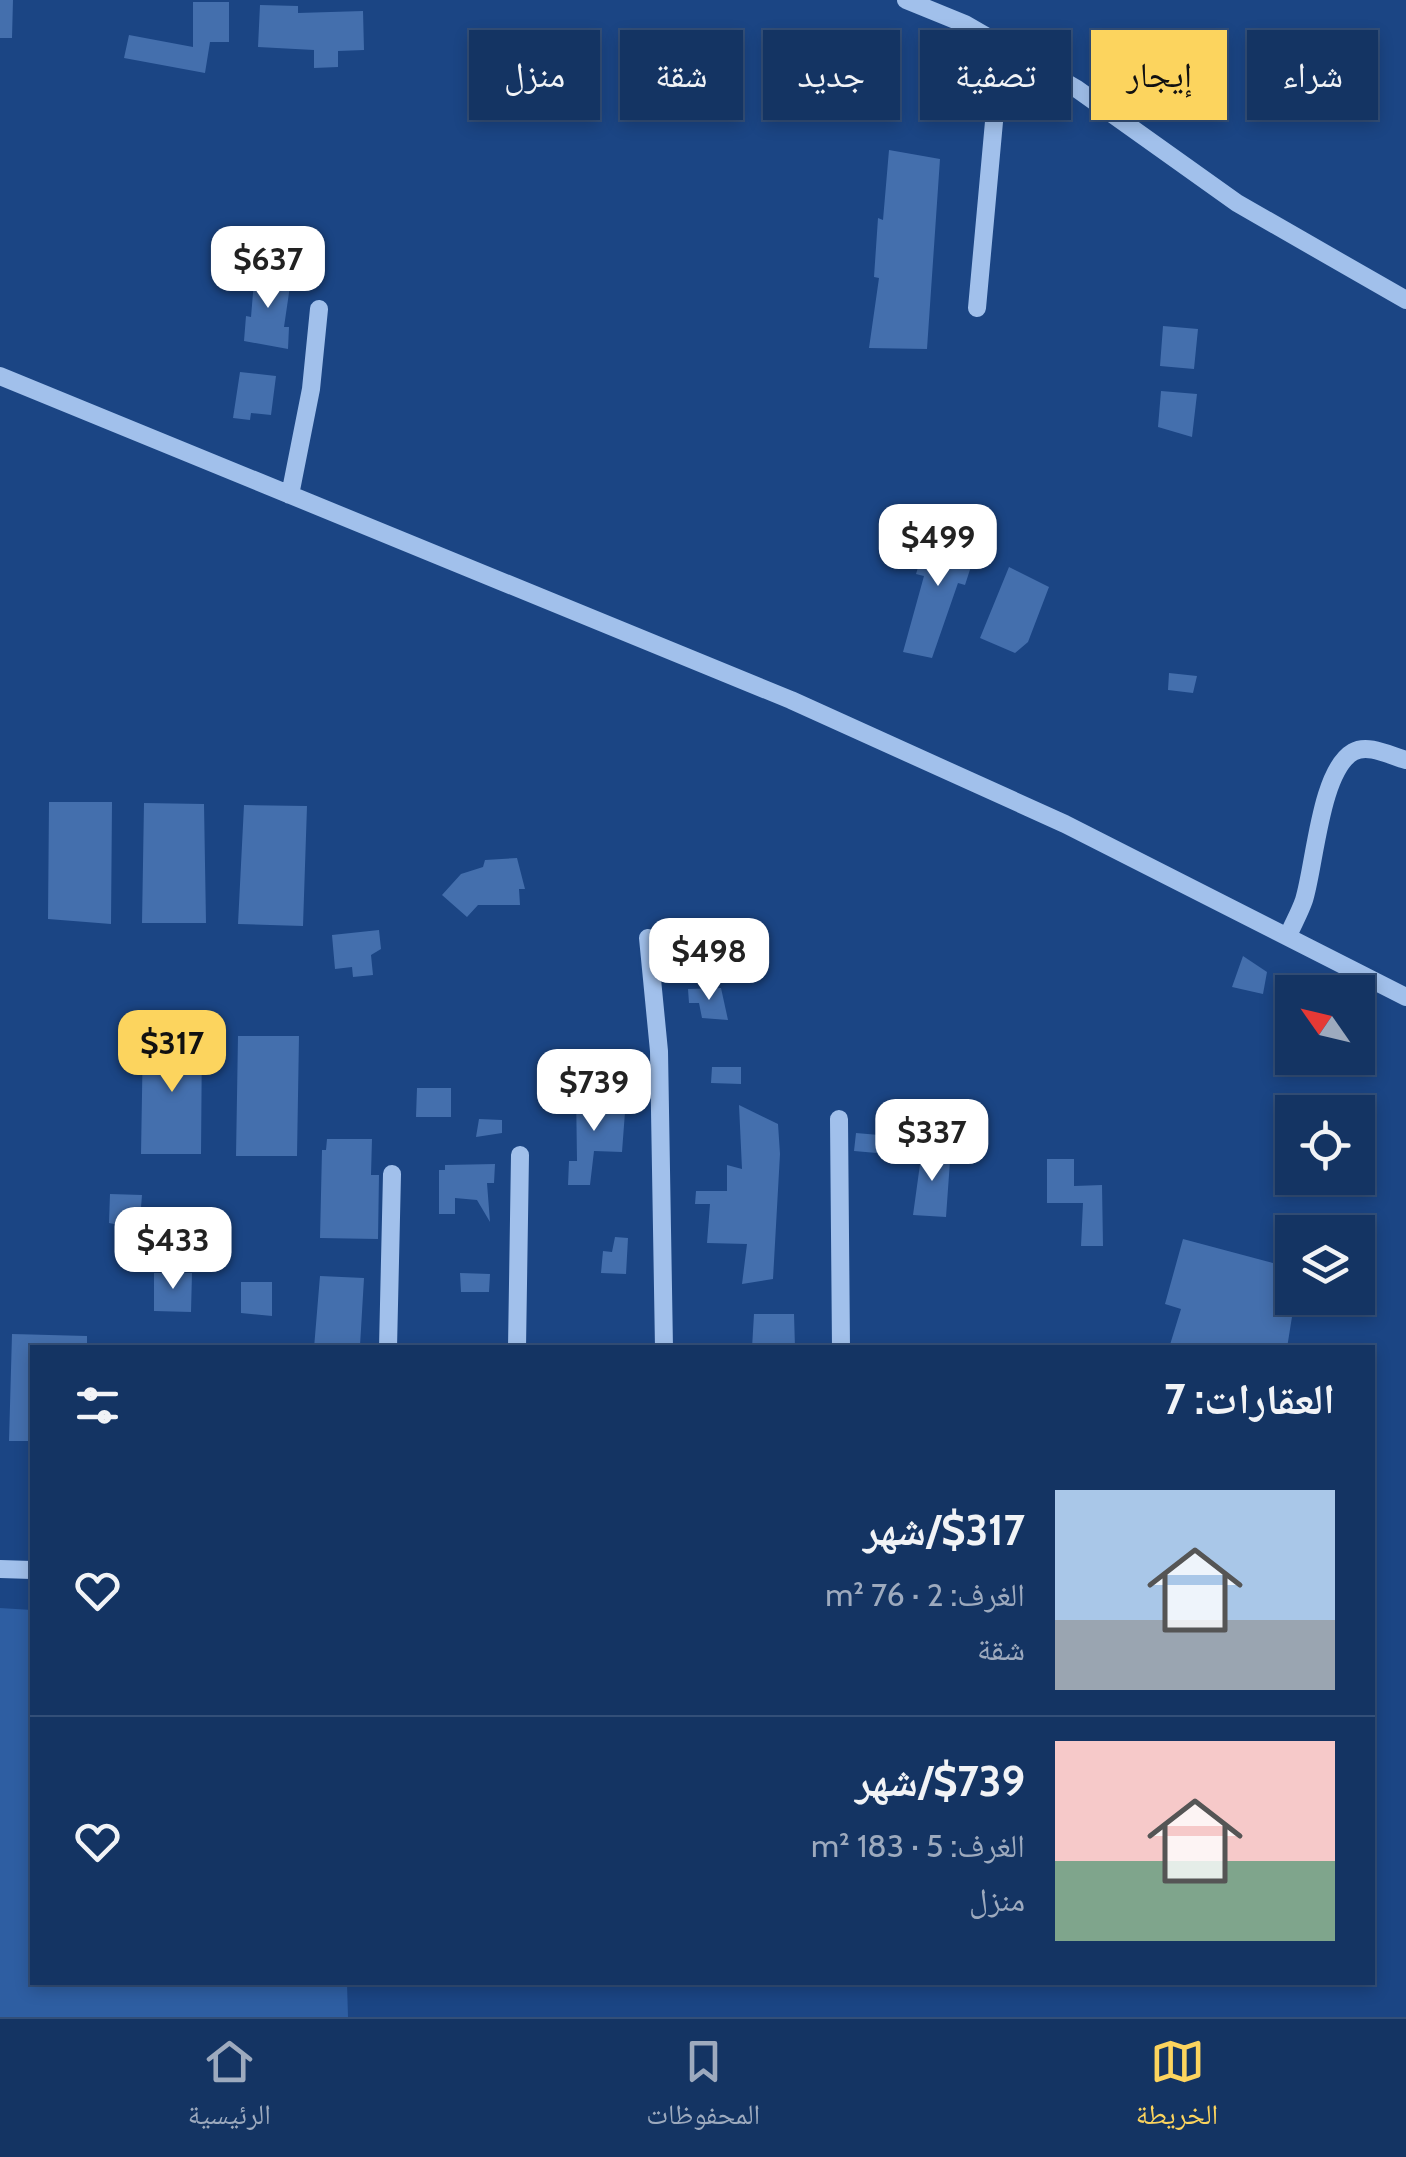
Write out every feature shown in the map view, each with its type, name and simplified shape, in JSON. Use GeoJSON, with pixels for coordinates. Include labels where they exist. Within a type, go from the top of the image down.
{"type":"FeatureCollection","features":[{"type":"Feature","properties":{"kind":"street"},"geometry":{"type":"LineString","coordinates":[[906,0],[968,30]]}},
{"type":"Feature","properties":{"kind":"street"},"geometry":{"type":"LineString","coordinates":[[1071,86],[1237,203],[1406,300]]}},
{"type":"Feature","properties":{"kind":"street"},"geometry":{"type":"LineString","coordinates":[[976,308],[994,120]]}},
{"type":"Feature","properties":{"kind":"street"},"geometry":{"type":"LineString","coordinates":[[290,495],[311,389],[319,308]]}},
{"type":"Feature","properties":{"kind":"street"},"geometry":{"type":"LineString","coordinates":[[0,376],[791,700],[1065,824],[1406,998]]}},
{"type":"Feature","properties":{"kind":"street"},"geometry":{"type":"LineString","coordinates":[[1288,936],[1304,900],[1328,793],[1341,766],[1352,752],[1368,748],[1406,760]]}},
{"type":"Feature","properties":{"kind":"street"},"geometry":{"type":"LineString","coordinates":[[648,938],[659,1051],[664,1345]]}},
{"type":"Feature","properties":{"kind":"street"},"geometry":{"type":"LineString","coordinates":[[840,1120],[841,1345]]}},
{"type":"Feature","properties":{"kind":"street"},"geometry":{"type":"LineString","coordinates":[[517,1345],[520,1154]]}},
{"type":"Feature","properties":{"kind":"street"},"geometry":{"type":"LineString","coordinates":[[388,1345],[392,1174]]}},
{"type":"Feature","properties":{"kind":"street"},"geometry":{"type":"LineString","coordinates":[[0,1569],[30,1570]]}},
{"type":"Feature","properties":{"kind":"shaded area"},"geometry":{"type":"Polygon","coordinates":[[[0,1608],[30,1610],[30,1985],[347,1985],[348,2017],[0,2017],[0,1608]]]}},
{"type":"Feature","properties":{"kind":"building"},"geometry":{"type":"Polygon","coordinates":[[[0,0],[13,0],[12,38],[0,38],[0,0]]]}},
{"type":"Feature","properties":{"kind":"building"},"geometry":{"type":"Polygon","coordinates":[[[193,2],[229,2],[229,42],[210,42],[205,73],[124,58],[129,35],[193,47],[193,2]]]}},
{"type":"Feature","properties":{"kind":"building"},"geometry":{"type":"Polygon","coordinates":[[[260,5],[298,6],[298,13],[363,11],[364,50],[338,51],[338,67],[314,68],[314,50],[258,47],[260,5]]]}},
{"type":"Feature","properties":{"kind":"building"},"geometry":{"type":"Polygon","coordinates":[[[889,150],[940,159],[927,349],[869,348],[879,278],[874,277],[878,218],[883,220],[889,150]]]}},
{"type":"Feature","properties":{"kind":"building"},"geometry":{"type":"Polygon","coordinates":[[[255,269],[280,273],[279,284],[290,286],[284,327],[289,327],[288,349],[244,341],[246,316],[251,317],[255,269]]]}},
{"type":"Feature","properties":{"kind":"building"},"geometry":{"type":"Polygon","coordinates":[[[1163,326],[1198,329],[1194,369],[1160,366],[1163,326]]]}},
{"type":"Feature","properties":{"kind":"building"},"geometry":{"type":"Polygon","coordinates":[[[240,372],[276,376],[271,415],[251,413],[250,420],[233,418],[240,372]]]}},
{"type":"Feature","properties":{"kind":"building"},"geometry":{"type":"Polygon","coordinates":[[[1161,391],[1197,394],[1192,437],[1158,427],[1161,391]]]}},
{"type":"Feature","properties":{"kind":"building"},"geometry":{"type":"Polygon","coordinates":[[[929,531],[978,545],[965,585],[958,583],[932,658],[903,652],[924,576],[916,574],[929,531]]]}},
{"type":"Feature","properties":{"kind":"building"},"geometry":{"type":"Polygon","coordinates":[[[1009,567],[1049,587],[1028,642],[1015,653],[980,638],[1009,567]]]}},
{"type":"Feature","properties":{"kind":"building"},"geometry":{"type":"Polygon","coordinates":[[[1169,673],[1197,676],[1193,693],[1168,690],[1169,673]]]}},
{"type":"Feature","properties":{"kind":"building"},"geometry":{"type":"Polygon","coordinates":[[[49,802],[112,802],[111,924],[48,919],[49,802]]]}},
{"type":"Feature","properties":{"kind":"building"},"geometry":{"type":"Polygon","coordinates":[[[144,803],[204,804],[206,923],[142,923],[144,803]]]}},
{"type":"Feature","properties":{"kind":"building"},"geometry":{"type":"Polygon","coordinates":[[[244,805],[307,806],[303,926],[238,924],[244,805]]]}},
{"type":"Feature","properties":{"kind":"building"},"geometry":{"type":"Polygon","coordinates":[[[517,858],[525,889],[519,889],[520,905],[478,905],[467,917],[442,895],[461,874],[483,867],[485,860],[517,858]]]}},
{"type":"Feature","properties":{"kind":"building"},"geometry":{"type":"Polygon","coordinates":[[[379,930],[381,949],[371,955],[373,975],[353,977],[352,967],[335,969],[332,935],[379,930]]]}},
{"type":"Feature","properties":{"kind":"building"},"geometry":{"type":"Polygon","coordinates":[[[1243,956],[1267,972],[1263,994],[1232,987],[1243,956]]]}},
{"type":"Feature","properties":{"kind":"building"},"geometry":{"type":"Polygon","coordinates":[[[721,988],[728,1020],[702,1018],[699,1003],[689,1003],[688,989],[721,988]]]}},
{"type":"Feature","properties":{"kind":"building"},"geometry":{"type":"Polygon","coordinates":[[[143,1035],[202,1035],[201,1154],[141,1154],[143,1035]]]}},
{"type":"Feature","properties":{"kind":"building"},"geometry":{"type":"Polygon","coordinates":[[[238,1036],[299,1036],[297,1156],[236,1156],[238,1036]]]}},
{"type":"Feature","properties":{"kind":"building"},"geometry":{"type":"Polygon","coordinates":[[[712,1067],[741,1067],[741,1084],[711,1083],[712,1067]]]}},
{"type":"Feature","properties":{"kind":"building"},"geometry":{"type":"Polygon","coordinates":[[[417,1088],[451,1088],[451,1117],[416,1117],[417,1088]]]}},
{"type":"Feature","properties":{"kind":"building"},"geometry":{"type":"Polygon","coordinates":[[[576,1089],[600,1090],[601,1107],[625,1112],[622,1152],[594,1151],[590,1185],[568,1185],[569,1161],[577,1161],[576,1089]]]}},
{"type":"Feature","properties":{"kind":"building"},"geometry":{"type":"Polygon","coordinates":[[[739,1105],[778,1124],[780,1154],[773,1279],[742,1284],[747,1244],[707,1243],[710,1204],[695,1204],[696,1191],[727,1191],[727,1165],[742,1169],[739,1105]]]}},
{"type":"Feature","properties":{"kind":"building"},"geometry":{"type":"Polygon","coordinates":[[[479,1119],[502,1120],[502,1133],[476,1137],[479,1119]]]}},
{"type":"Feature","properties":{"kind":"building"},"geometry":{"type":"Polygon","coordinates":[[[856,1133],[879,1135],[877,1153],[854,1151],[856,1133]]]}},
{"type":"Feature","properties":{"kind":"building"},"geometry":{"type":"Polygon","coordinates":[[[327,1139],[372,1139],[371,1175],[379,1175],[378,1239],[320,1238],[322,1150],[326,1150],[327,1139]]]}},
{"type":"Feature","properties":{"kind":"building"},"geometry":{"type":"Polygon","coordinates":[[[927,1143],[941,1144],[940,1160],[950,1161],[946,1217],[913,1215],[921,1157],[926,1158],[927,1143]]]}},
{"type":"Feature","properties":{"kind":"building"},"geometry":{"type":"Polygon","coordinates":[[[1047,1159],[1074,1159],[1074,1186],[1102,1185],[1103,1246],[1081,1246],[1083,1203],[1047,1203],[1047,1159]]]}},
{"type":"Feature","properties":{"kind":"building"},"geometry":{"type":"Polygon","coordinates":[[[495,1164],[494,1183],[487,1183],[490,1222],[477,1200],[455,1198],[455,1214],[439,1214],[439,1170],[445,1170],[445,1165],[495,1164]]]}},
{"type":"Feature","properties":{"kind":"building"},"geometry":{"type":"Polygon","coordinates":[[[110,1194],[142,1195],[140,1220],[126,1220],[124,1226],[109,1223],[110,1194]]]}},
{"type":"Feature","properties":{"kind":"building"},"geometry":{"type":"Polygon","coordinates":[[[615,1237],[628,1238],[626,1274],[601,1273],[603,1251],[612,1252],[615,1237]]]}},
{"type":"Feature","properties":{"kind":"building"},"geometry":{"type":"Polygon","coordinates":[[[1183,1239],[1275,1263],[1275,1315],[1292,1315],[1287,1345],[1170,1345],[1181,1309],[1165,1304],[1183,1239]]]}},
{"type":"Feature","properties":{"kind":"building"},"geometry":{"type":"Polygon","coordinates":[[[154,1273],[192,1273],[191,1312],[154,1311],[154,1273]]]}},
{"type":"Feature","properties":{"kind":"building"},"geometry":{"type":"Polygon","coordinates":[[[460,1273],[490,1274],[489,1292],[461,1292],[460,1273]]]}},
{"type":"Feature","properties":{"kind":"building"},"geometry":{"type":"Polygon","coordinates":[[[320,1276],[364,1278],[360,1345],[314,1345],[320,1276]]]}},
{"type":"Feature","properties":{"kind":"building"},"geometry":{"type":"Polygon","coordinates":[[[241,1282],[272,1282],[272,1316],[241,1313],[241,1282]]]}},
{"type":"Feature","properties":{"kind":"building"},"geometry":{"type":"Polygon","coordinates":[[[754,1314],[794,1314],[795,1345],[752,1345],[754,1314]]]}},
{"type":"Feature","properties":{"kind":"building"},"geometry":{"type":"Polygon","coordinates":[[[12,1334],[87,1336],[87,1345],[30,1345],[30,1441],[9,1441],[12,1334]]]}}]}
